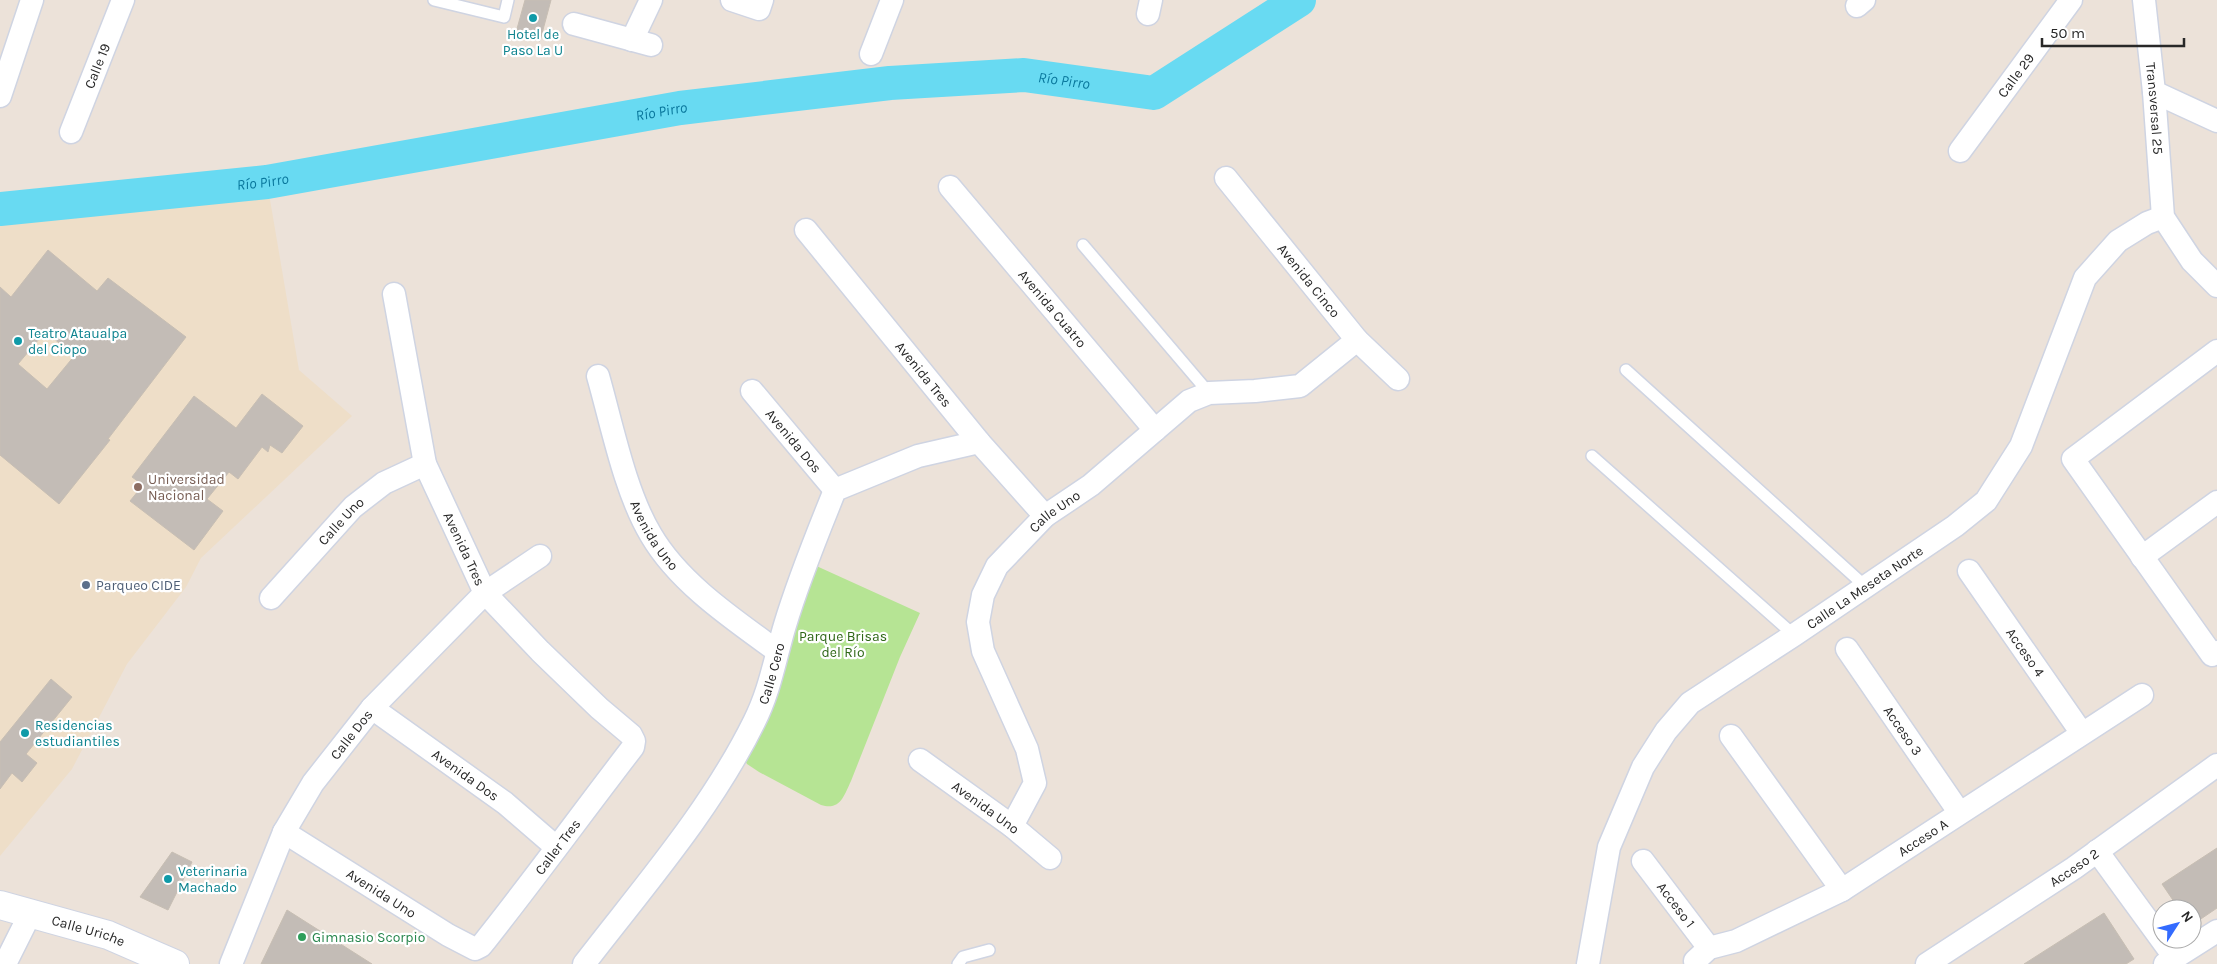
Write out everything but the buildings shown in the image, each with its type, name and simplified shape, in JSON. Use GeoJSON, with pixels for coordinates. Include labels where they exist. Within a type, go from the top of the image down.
{"type":"FeatureCollection","features":[{"type":"Feature","properties":{"kind":"main road","name":"Calle Uriche"},"geometry":{"type":"LineString","coordinates":[[0,905],[108,935],[175,964]]}},
{"type":"Feature","properties":{"kind":"street"},"geometry":{"type":"LineString","coordinates":[[0,96],[32,0]]}},
{"type":"Feature","properties":{"kind":"street","name":"Calle 19"},"geometry":{"type":"LineString","coordinates":[[71,132],[123,0]]}},
{"type":"Feature","properties":{"kind":"street"},"geometry":{"type":"LineString","coordinates":[[574,24],[641,43],[651,0]]}},
{"type":"Feature","properties":{"kind":"street"},"geometry":{"type":"LineString","coordinates":[[732,0],[759,8],[762,0]]}},
{"type":"Feature","properties":{"kind":"street"},"geometry":{"type":"LineString","coordinates":[[871,54],[892,0]]}},
{"type":"Feature","properties":{"kind":"street","name":"Calle 29"},"geometry":{"type":"LineString","coordinates":[[1960,151],[2071,0]]}},
{"type":"Feature","properties":{"kind":"street","name":"Transversal 25"},"geometry":{"type":"LineString","coordinates":[[2144,0],[2154,92],[2163,217]]}},
{"type":"Feature","properties":{"kind":"street"},"geometry":{"type":"LineString","coordinates":[[2154,92],[2217,121]]}},
{"type":"Feature","properties":{"kind":"street","name":"Avenida Cinco"},"geometry":{"type":"LineString","coordinates":[[1226,178],[1357,340],[1398,379]]}},
{"type":"Feature","properties":{"kind":"street","name":"Avenida Cuatro"},"geometry":{"type":"LineString","coordinates":[[950,187],[1155,430]]}},
{"type":"Feature","properties":{"kind":"street"},"geometry":{"type":"LineString","coordinates":[[2163,217],[2192,261],[2217,286]]}},
{"type":"Feature","properties":{"kind":"street","name":"Calle La Meseta Norte"},"geometry":{"type":"LineString","coordinates":[[1588,964],[1609,848],[1643,767],[1666,731],[1690,702],[1794,635],[1955,526],[1986,501],[2021,446],[2085,278],[2118,241],[2147,223],[2163,217]]}},
{"type":"Feature","properties":{"kind":"street","name":"Avenida Tres"},"geometry":{"type":"LineString","coordinates":[[806,230],[979,442],[1045,516]]}},
{"type":"Feature","properties":{"kind":"street","name":"Avenida Tres"},"geometry":{"type":"LineString","coordinates":[[394,294],[425,464],[485,593],[540,651],[599,708],[631,735],[634,741],[633,747]]}},
{"type":"Feature","properties":{"kind":"street","name":"Calle Uno"},"geometry":{"type":"LineString","coordinates":[[1012,826],[1035,783],[1027,749],[984,651],[978,622],[983,595],[997,566],[1045,516],[1092,485],[1189,401],[1209,393],[1255,391],[1300,386],[1357,340]]}},
{"type":"Feature","properties":{"kind":"street"},"geometry":{"type":"LineString","coordinates":[[2217,351],[2073,459],[2212,655],[2217,652]]}},
{"type":"Feature","properties":{"kind":"street","name":"Avenida Uno"},"geometry":{"type":"LineString","coordinates":[[598,376],[636,506],[652,537],[684,577],[712,603],[777,652]]}},
{"type":"Feature","properties":{"kind":"street","name":"Avenida Dos"},"geometry":{"type":"LineString","coordinates":[[752,391],[836,490]]}},
{"type":"Feature","properties":{"kind":"street"},"geometry":{"type":"LineString","coordinates":[[836,490],[918,456],[979,442]]}},
{"type":"Feature","properties":{"kind":"street","name":"Calle Uno"},"geometry":{"type":"LineString","coordinates":[[271,598],[353,507],[384,483],[425,464]]}},
{"type":"Feature","properties":{"kind":"street","name":"Calle Cero"},"geometry":{"type":"LineString","coordinates":[[584,964],[713,796],[762,706],[768,691],[777,652],[801,572],[836,490]]}},
{"type":"Feature","properties":{"kind":"street"},"geometry":{"type":"LineString","coordinates":[[2142,557],[2217,502]]}},
{"type":"Feature","properties":{"kind":"street","name":"Calle Dos"},"geometry":{"type":"LineString","coordinates":[[231,964],[284,832],[313,783],[372,708],[485,593],[540,556]]}},
{"type":"Feature","properties":{"kind":"street","name":"Acceso 4"},"geometry":{"type":"LineString","coordinates":[[1969,570],[2082,732]]}},
{"type":"Feature","properties":{"kind":"street","name":"Acceso 3"},"geometry":{"type":"LineString","coordinates":[[1847,649],[1959,812]]}},
{"type":"Feature","properties":{"kind":"street","name":"Acceso A"},"geometry":{"type":"LineString","coordinates":[[1698,959],[1842,890],[2082,732],[2142,695]]}},
{"type":"Feature","properties":{"kind":"street","name":"Avenida Dos"},"geometry":{"type":"LineString","coordinates":[[372,708],[504,803],[556,847]]}},
{"type":"Feature","properties":{"kind":"street"},"geometry":{"type":"LineString","coordinates":[[1730,736],[1842,890]]}},
{"type":"Feature","properties":{"kind":"street","name":"Caller Tres"},"geometry":{"type":"LineString","coordinates":[[481,946],[633,747]]}},
{"type":"Feature","properties":{"kind":"street","name":"Avenida Uno"},"geometry":{"type":"LineString","coordinates":[[920,760],[1012,826],[1050,858]]}},
{"type":"Feature","properties":{"kind":"street","name":"Acceso 2"},"geometry":{"type":"LineString","coordinates":[[1927,964],[2097,851],[2217,765]]}},
{"type":"Feature","properties":{"kind":"street","name":"Avenida Uno"},"geometry":{"type":"LineString","coordinates":[[284,832],[471,948],[481,946]]}},
{"type":"Feature","properties":{"kind":"street"},"geometry":{"type":"LineString","coordinates":[[2097,851],[2170,961],[2217,931]]}},
{"type":"Feature","properties":{"kind":"street","name":"Acceso 1"},"geometry":{"type":"LineString","coordinates":[[1644,861],[1698,959]]}},
{"type":"Feature","properties":{"kind":"street"},"geometry":{"type":"LineString","coordinates":[[5,964],[30,914]]}},
{"type":"Feature","properties":{"kind":"lane"},"geometry":{"type":"LineString","coordinates":[[434,0],[504,17],[508,0]]}},
{"type":"Feature","properties":{"kind":"lane"},"geometry":{"type":"LineString","coordinates":[[1083,245],[1209,393]]}},
{"type":"Feature","properties":{"kind":"lane"},"geometry":{"type":"LineString","coordinates":[[1626,370],[1866,586]]}},
{"type":"Feature","properties":{"kind":"lane"},"geometry":{"type":"LineString","coordinates":[[1592,456],[1794,635]]}},
{"type":"Feature","properties":{"kind":"lane"},"geometry":{"type":"LineString","coordinates":[[958,964],[963,957],[989,950]]}},
{"type":"Feature","properties":{"kind":"shaded area","name":"Universidad Nacional"},"geometry":{"type":"Polygon","coordinates":[[[267,182],[299,370],[352,416],[201,558],[186,587],[127,664],[72,769],[0,856],[0,209],[267,182]]]}},
{"type":"Feature","properties":{"kind":"green space","name":"Parque Brisas del Río"},"geometry":{"type":"Polygon","coordinates":[[[812,564],[920,613],[900,657],[851,781],[840,801],[833,806],[821,805],[759,772],[747,764],[744,759],[812,564]]]}},
{"type":"Feature","properties":{"kind":"waterway","name":"Río Pirro"},"geometry":{"type":"LineString","coordinates":[[0,209],[267,182],[680,108],[890,83],[1024,75],[1154,93],[1299,0]]}},
{"type":"Feature","properties":{"kind":"place","name":"Hotel de Paso La U"},"geometry":{"type":"Point","coordinates":[533,18]}},
{"type":"Feature","properties":{"kind":"place","name":"Teatro Ataualpa del Ciopo"},"geometry":{"type":"Point","coordinates":[18,341]}},
{"type":"Feature","properties":{"kind":"place","name":"Universidad Nacional"},"geometry":{"type":"Point","coordinates":[138,487]}},
{"type":"Feature","properties":{"kind":"place","name":"Parqueo CIDE"},"geometry":{"type":"Point","coordinates":[86,585]}},
{"type":"Feature","properties":{"kind":"place","name":"Residencias estudiantiles"},"geometry":{"type":"Point","coordinates":[25,733]}},
{"type":"Feature","properties":{"kind":"place","name":"Veterinaria Machado"},"geometry":{"type":"Point","coordinates":[168,879]}},
{"type":"Feature","properties":{"kind":"place","name":"Gimnasio Scorpio"},"geometry":{"type":"Point","coordinates":[302,937]}}]}
